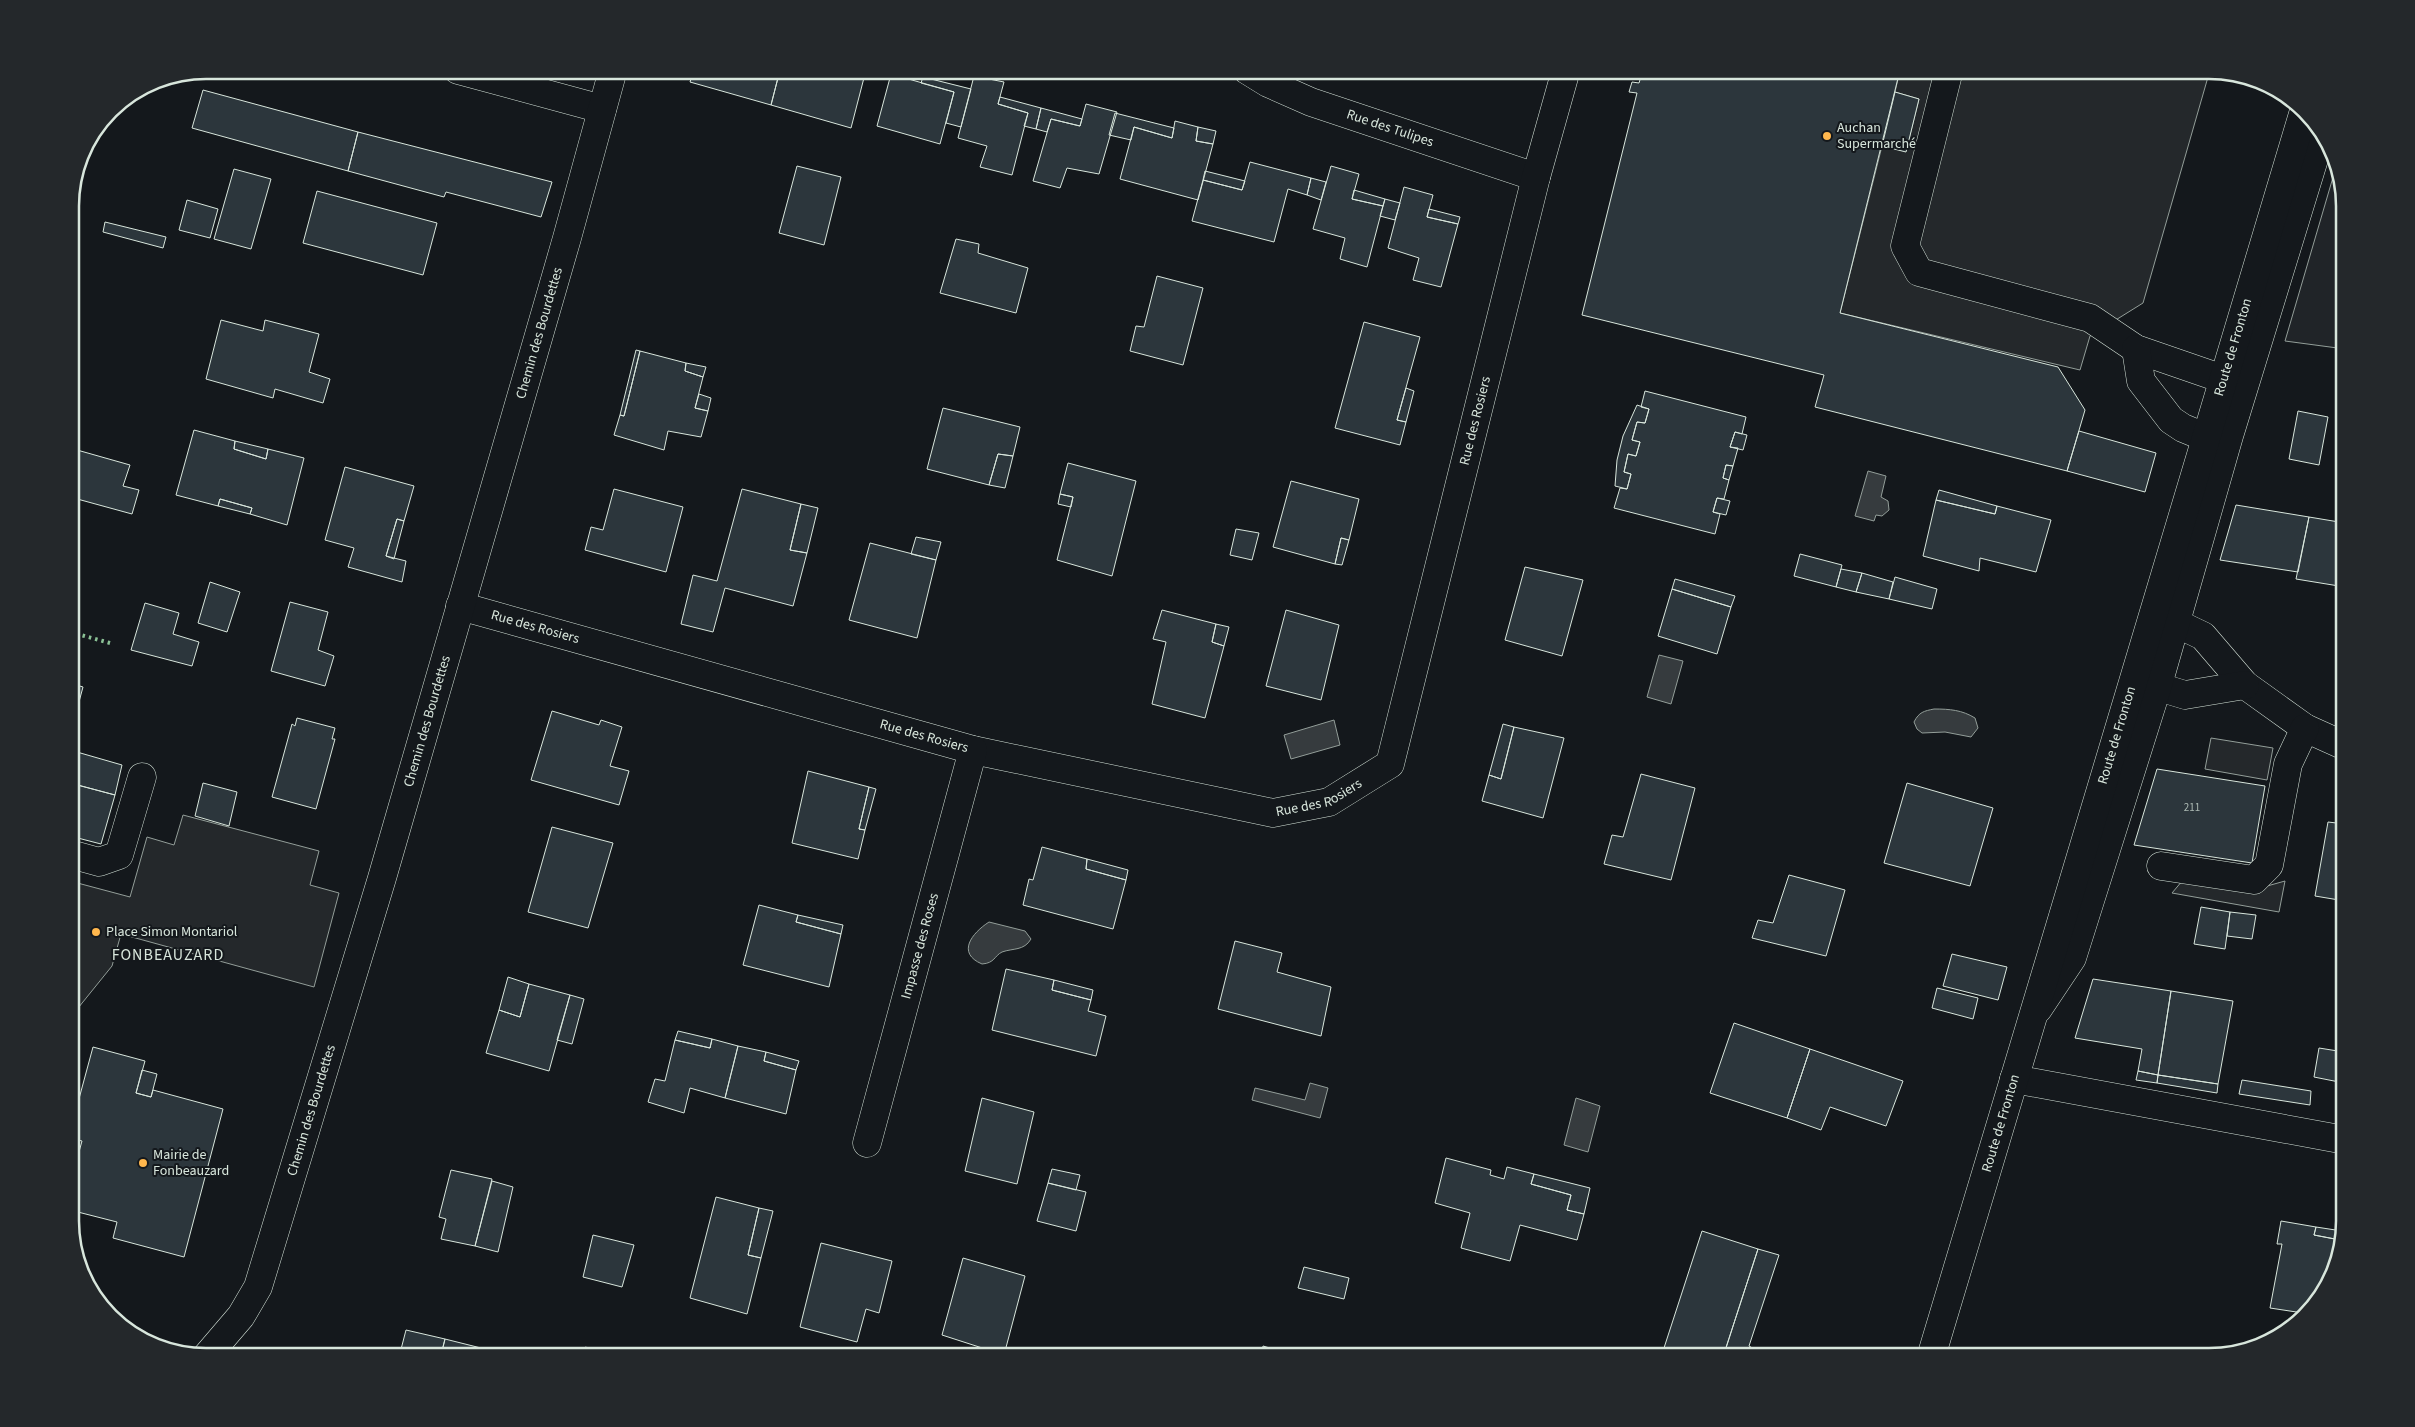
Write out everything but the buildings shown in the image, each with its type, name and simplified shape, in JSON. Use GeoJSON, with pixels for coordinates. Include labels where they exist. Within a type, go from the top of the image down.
{"type":"FeatureCollection","features":[{"type":"Feature","properties":{"kind":"street"},"geometry":{"type":"LineString","coordinates":[[491,79],[602,109]]}},
{"type":"Feature","properties":{"kind":"street","name":"Chemin des Bourdettes"},"geometry":{"type":"LineString","coordinates":[[214,1348],[241,1316],[258,1287],[382,878],[567,238],[610,79]]}},
{"type":"Feature","properties":{"kind":"street","name":"Rue des Tulipes"},"geometry":{"type":"LineString","coordinates":[[1262,79],[1311,102],[1536,177]]}},
{"type":"Feature","properties":{"kind":"street","name":"Rue des Rosiers"},"geometry":{"type":"LineString","coordinates":[[460,606],[973,750],[1274,813],[1329,802],[1390,764],[1536,177],[1563,79]]}},
{"type":"Feature","properties":{"kind":"street"},"geometry":{"type":"LineString","coordinates":[[1947,79],[1905,246],[1919,272],[2090,318],[2136,350],[2223,379]]}},
{"type":"Feature","properties":{"kind":"street","name":"Route de Fronton"},"geometry":{"type":"LineString","coordinates":[[1933,1348],[2034,1014],[2146,684],[2164,617],[2178,537],[2223,379],[2302,119]]}},
{"type":"Feature","properties":{"kind":"street"},"geometry":{"type":"LineString","coordinates":[[2319,142],[2228,436],[2164,617],[2203,636],[2244,685],[2305,728],[2336,742]]}},
{"type":"Feature","properties":{"kind":"street"},"geometry":{"type":"LineString","coordinates":[[2136,350],[2140,381],[2171,420],[2183,428],[2206,437]]}},
{"type":"Feature","properties":{"kind":"street"},"geometry":{"type":"LineString","coordinates":[[2146,684],[2185,695],[2244,685]]}},
{"type":"Feature","properties":{"kind":"street"},"geometry":{"type":"LineString","coordinates":[[2160,866],[2254,880],[2269,865],[2288,764],[2305,728]]}},
{"type":"Feature","properties":{"kind":"street","name":"Impasse des Roses"},"geometry":{"type":"LineString","coordinates":[[866,1143],[973,750]]}},
{"type":"Feature","properties":{"kind":"street"},"geometry":{"type":"LineString","coordinates":[[79,856],[99,862],[119,855],[142,777]]}},
{"type":"Feature","properties":{"kind":"street"},"geometry":{"type":"LineString","coordinates":[[2014,1079],[2336,1138]]}},
{"type":"Feature","properties":{"kind":"shaded area"},"geometry":{"type":"Polygon","coordinates":[[[1898,79],[2207,79],[2143,303],[2090,336],[2080,370],[1840,313],[1882,146],[1906,151],[1919,99],[1895,92],[1898,79]]]}},
{"type":"Feature","properties":{"kind":"shaded area"},"geometry":{"type":"Polygon","coordinates":[[[2333,177],[2336,197],[2336,348],[2285,341],[2333,177]]]}},
{"type":"Feature","properties":{"kind":"shaded area"},"geometry":{"type":"Polygon","coordinates":[[[1868,471],[1886,476],[1881,497],[1888,501],[1889,510],[1882,516],[1876,515],[1874,521],[1855,516],[1868,471]]]}},
{"type":"Feature","properties":{"kind":"shaded area"},"geometry":{"type":"Polygon","coordinates":[[[1659,655],[1683,661],[1671,704],[1647,697],[1659,655]]]}},
{"type":"Feature","properties":{"kind":"shaded area"},"geometry":{"type":"Polygon","coordinates":[[[1934,709],[1965,713],[1975,718],[1978,728],[1971,737],[1945,732],[1922,733],[1917,729],[1914,722],[1922,712],[1934,709]]]}},
{"type":"Feature","properties":{"kind":"shaded area"},"geometry":{"type":"Polygon","coordinates":[[[1334,720],[1340,745],[1291,759],[1284,735],[1334,720]]]}},
{"type":"Feature","properties":{"kind":"shaded area"},"geometry":{"type":"Polygon","coordinates":[[[2211,738],[2273,748],[2267,780],[2205,769],[2211,738]]]}},
{"type":"Feature","properties":{"kind":"shaded area"},"geometry":{"type":"Polygon","coordinates":[[[183,815],[319,851],[310,885],[339,893],[314,987],[121,934],[112,966],[79,1007],[79,883],[130,897],[147,837],[174,845],[183,815]]]}},
{"type":"Feature","properties":{"kind":"shaded area"},"geometry":{"type":"Polygon","coordinates":[[[2188,874],[2260,888],[2285,881],[2279,912],[2172,893],[2188,874]]]}},
{"type":"Feature","properties":{"kind":"shaded area"},"geometry":{"type":"Polygon","coordinates":[[[989,922],[1025,931],[1031,939],[1025,946],[1002,952],[992,961],[982,964],[970,954],[968,949],[969,943],[972,937],[989,922]]]}},
{"type":"Feature","properties":{"kind":"shaded area"},"geometry":{"type":"Polygon","coordinates":[[[1310,1083],[1328,1088],[1320,1118],[1252,1100],[1255,1088],[1305,1100],[1310,1083]]]}},
{"type":"Feature","properties":{"kind":"shaded area"},"geometry":{"type":"Polygon","coordinates":[[[1576,1098],[1600,1106],[1588,1152],[1564,1145],[1576,1098]]]}},
{"type":"Feature","properties":{"kind":"hedge"},"geometry":{"type":"LineString","coordinates":[[79,634],[110,643]]}},
{"type":"Feature","properties":{"kind":"place","name":"Auchan Supermarché"},"geometry":{"type":"Point","coordinates":[1827,136]}},
{"type":"Feature","properties":{"kind":"place","name":"Place Simon Montariol"},"geometry":{"type":"Point","coordinates":[96,932]}},
{"type":"Feature","properties":{"kind":"place","name":"Mairie de Fonbeauzard"},"geometry":{"type":"Point","coordinates":[143,1163]}},
{"type":"Feature","properties":{"kind":"district","name":"FONBEAUZARD"},"geometry":{"type":"Point","coordinates":[168,955]}}]}
